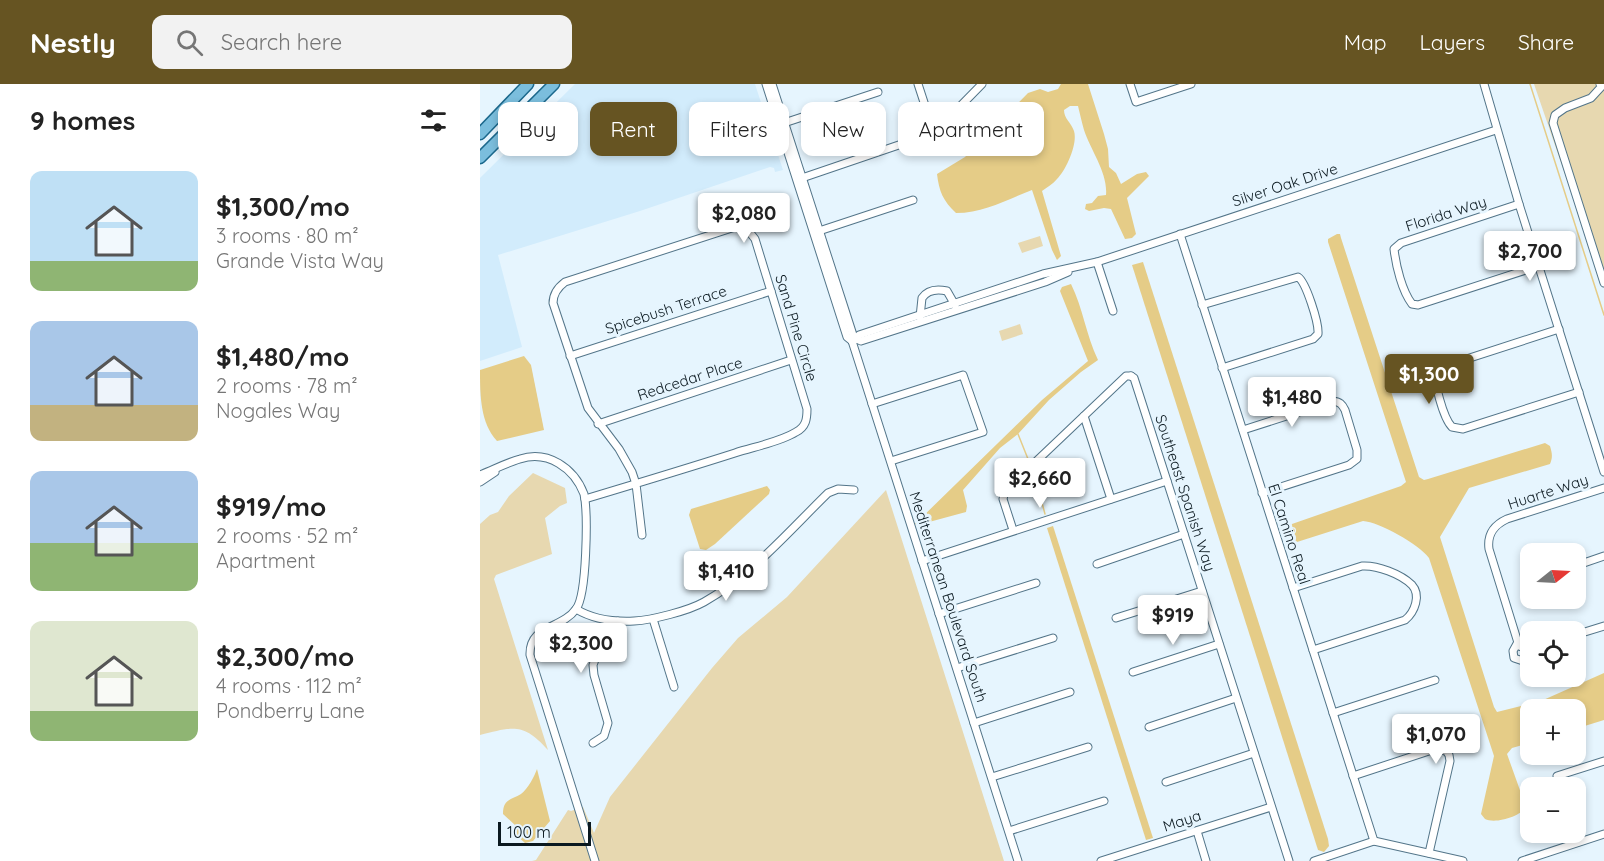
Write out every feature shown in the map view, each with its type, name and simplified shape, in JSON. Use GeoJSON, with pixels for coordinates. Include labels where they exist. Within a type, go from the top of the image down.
{"type":"FeatureCollection","features":[{"type":"Feature","properties":{"kind":"main road"},"geometry":{"type":"LineString","coordinates":[[480,134],[528,84]]}},
{"type":"Feature","properties":{"kind":"main road"},"geometry":{"type":"LineString","coordinates":[[480,158],[554,84]]}},
{"type":"Feature","properties":{"kind":"street","name":"Mediterranean Boulevard South"},"geometry":{"type":"LineString","coordinates":[[766,84],[773,102]]}},
{"type":"Feature","properties":{"kind":"street","name":"Mediterranean Boulevard South"},"geometry":{"type":"LineString","coordinates":[[772,84],[776,102]]}},
{"type":"Feature","properties":{"kind":"street"},"geometry":{"type":"LineString","coordinates":[[918,84],[924,102]]}},
{"type":"Feature","properties":{"kind":"street"},"geometry":{"type":"LineString","coordinates":[[964,102],[982,84]]}},
{"type":"Feature","properties":{"kind":"street"},"geometry":{"type":"LineString","coordinates":[[1130,84],[1136,102],[1191,84]]}},
{"type":"Feature","properties":{"kind":"street"},"geometry":{"type":"LineString","coordinates":[[1484,84],[1538,266],[1604,472]]}},
{"type":"Feature","properties":{"kind":"street"},"geometry":{"type":"LineString","coordinates":[[1602,85],[1591,98],[1565,108],[1555,115],[1553,123],[1604,283]]}},
{"type":"Feature","properties":{"kind":"street"},"geometry":{"type":"LineString","coordinates":[[789,122],[878,92]]}},
{"type":"Feature","properties":{"kind":"street","name":"Silver Oak Drive"},"geometry":{"type":"LineString","coordinates":[[854,340],[861,341],[956,307],[1045,282],[1083,266],[1496,130]]}},
{"type":"Feature","properties":{"kind":"street","name":"Mediterranean Boulevard South"},"geometry":{"type":"LineString","coordinates":[[789,145],[816,232],[853,335],[872,404],[1018,861]]}},
{"type":"Feature","properties":{"kind":"street"},"geometry":{"type":"LineString","coordinates":[[800,179],[898,145]]}},
{"type":"Feature","properties":{"kind":"street"},"geometry":{"type":"LineString","coordinates":[[816,232],[913,200]]}},
{"type":"Feature","properties":{"kind":"street","name":"Florida Way"},"geometry":{"type":"LineString","coordinates":[[1519,204],[1401,243],[1394,249],[1396,261],[1407,296],[1412,304],[1418,305],[1538,266]]}},
{"type":"Feature","properties":{"kind":"street","name":"Sand Pine Circle"},"geometry":{"type":"LineString","coordinates":[[585,499],[636,484],[779,439],[796,433],[804,427],[807,409],[755,239],[747,229],[742,227],[565,282],[556,291],[553,303],[588,408],[624,456],[636,484]]}},
{"type":"Feature","properties":{"kind":"street","name":"El Camino Real"},"geometry":{"type":"LineString","coordinates":[[1180,234],[1374,841]]}},
{"type":"Feature","properties":{"kind":"street"},"geometry":{"type":"LineString","coordinates":[[1097,262],[1113,311]]}},
{"type":"Feature","properties":{"kind":"street"},"geometry":{"type":"LineString","coordinates":[[1202,305],[1294,277],[1302,279],[1307,294],[1318,329],[1316,337],[1222,368]]}},
{"type":"Feature","properties":{"kind":"street","name":"Spicebush Terrace"},"geometry":{"type":"LineString","coordinates":[[570,356],[771,291]]}},
{"type":"Feature","properties":{"kind":"street"},"geometry":{"type":"LineString","coordinates":[[920,319],[922,298],[929,292],[947,291],[956,307]]}},
{"type":"Feature","properties":{"kind":"street"},"geometry":{"type":"LineString","coordinates":[[1559,329],[1437,370],[1434,378],[1446,419],[1452,427],[1463,429],[1579,392]]}},
{"type":"Feature","properties":{"kind":"street","name":"Redcedar Place"},"geometry":{"type":"LineString","coordinates":[[598,424],[791,360]]}},
{"type":"Feature","properties":{"kind":"street","name":"Southeast Spanish Way"},"geometry":{"type":"LineString","coordinates":[[1084,416],[1131,372],[1289,861]]}},
{"type":"Feature","properties":{"kind":"street"},"geometry":{"type":"LineString","coordinates":[[872,404],[963,375],[983,432],[891,461]]}},
{"type":"Feature","properties":{"kind":"street"},"geometry":{"type":"LineString","coordinates":[[1243,430],[1333,402],[1342,404],[1351,430],[1358,455],[1354,462],[1262,493]]}},
{"type":"Feature","properties":{"kind":"street"},"geometry":{"type":"LineString","coordinates":[[1013,530],[1004,499],[1005,491],[1084,416],[1111,499]]}},
{"type":"Feature","properties":{"kind":"street"},"geometry":{"type":"LineString","coordinates":[[480,475],[521,458],[533,457],[556,461],[575,477],[582,488],[585,499],[582,595],[576,609],[562,621],[537,634],[531,643],[530,655],[595,861]]}},
{"type":"Feature","properties":{"kind":"street"},"geometry":{"type":"LineString","coordinates":[[480,482],[510,463]]}},
{"type":"Feature","properties":{"kind":"street"},"geometry":{"type":"LineString","coordinates":[[922,561],[1167,481]]}},
{"type":"Feature","properties":{"kind":"street"},"geometry":{"type":"LineString","coordinates":[[636,484],[642,535]]}},
{"type":"Feature","properties":{"kind":"street","name":"Huarte Way"},"geometry":{"type":"LineString","coordinates":[[1520,660],[1514,658],[1513,651],[1518,642],[1489,549],[1490,533],[1494,527],[1507,519],[1604,488]]}},
{"type":"Feature","properties":{"kind":"street"},"geometry":{"type":"LineString","coordinates":[[576,609],[598,619],[618,621],[653,619],[703,603],[751,568],[828,493],[838,489],[854,490]]}},
{"type":"Feature","properties":{"kind":"street"},"geometry":{"type":"LineString","coordinates":[[1097,564],[1184,534]]}},
{"type":"Feature","properties":{"kind":"street"},"geometry":{"type":"LineString","coordinates":[[1586,562],[1604,556]]}},
{"type":"Feature","properties":{"kind":"street"},"geometry":{"type":"LineString","coordinates":[[1293,588],[1368,566],[1402,579],[1412,585],[1415,592],[1416,601],[1413,611],[1406,620],[1313,651]]}},
{"type":"Feature","properties":{"kind":"street"},"geometry":{"type":"LineString","coordinates":[[939,614],[1036,583]]}},
{"type":"Feature","properties":{"kind":"street"},"geometry":{"type":"LineString","coordinates":[[1116,618],[1202,591]]}},
{"type":"Feature","properties":{"kind":"street"},"geometry":{"type":"LineString","coordinates":[[653,619],[674,687]]}},
{"type":"Feature","properties":{"kind":"street"},"geometry":{"type":"LineString","coordinates":[[593,742],[604,736],[608,723],[593,665],[596,657],[614,635],[618,621]]}},
{"type":"Feature","properties":{"kind":"street"},"geometry":{"type":"LineString","coordinates":[[1586,632],[1604,626]]}},
{"type":"Feature","properties":{"kind":"street"},"geometry":{"type":"LineString","coordinates":[[957,668],[1053,638]]}},
{"type":"Feature","properties":{"kind":"street"},"geometry":{"type":"LineString","coordinates":[[1133,672],[1219,644]]}},
{"type":"Feature","properties":{"kind":"street"},"geometry":{"type":"LineString","coordinates":[[1333,713],[1435,680]]}},
{"type":"Feature","properties":{"kind":"street"},"geometry":{"type":"LineString","coordinates":[[974,723],[1070,692]]}},
{"type":"Feature","properties":{"kind":"street"},"geometry":{"type":"LineString","coordinates":[[1149,727],[1236,698]]}},
{"type":"Feature","properties":{"kind":"street"},"geometry":{"type":"LineString","coordinates":[[992,777],[1088,747]]}},
{"type":"Feature","properties":{"kind":"street"},"geometry":{"type":"LineString","coordinates":[[1353,776],[1435,749],[1452,753],[1429,853]]}},
{"type":"Feature","properties":{"kind":"street"},"geometry":{"type":"LineString","coordinates":[[1166,782],[1254,753]]}},
{"type":"Feature","properties":{"kind":"street"},"geometry":{"type":"LineString","coordinates":[[1557,776],[1604,761]]}},
{"type":"Feature","properties":{"kind":"street"},"geometry":{"type":"LineString","coordinates":[[1009,831],[1104,801]]}},
{"type":"Feature","properties":{"kind":"street","name":"Maya"},"geometry":{"type":"LineString","coordinates":[[1101,861],[1271,807]]}},
{"type":"Feature","properties":{"kind":"street"},"geometry":{"type":"LineString","coordinates":[[1197,831],[1206,861]]}},
{"type":"Feature","properties":{"kind":"street"},"geometry":{"type":"LineString","coordinates":[[1522,861],[1604,834]]}},
{"type":"Feature","properties":{"kind":"street"},"geometry":{"type":"LineString","coordinates":[[1314,861],[1374,841],[1463,861]]}},
{"type":"Feature","properties":{"kind":"shaded area"},"geometry":{"type":"Polygon","coordinates":[[[575,84],[755,84],[761,102],[689,102],[689,156],[778,156],[783,170],[775,172],[774,168],[770,167],[640,211],[498,255],[522,347],[480,361],[480,178],[502,156],[578,156],[578,102],[557,102],[575,84]]]}},
{"type":"Feature","properties":{"kind":"shaded area"},"geometry":{"type":"Polygon","coordinates":[[[1061,84],[1088,84],[1108,149],[1109,167],[1116,173],[1121,184],[1137,174],[1146,172],[1149,176],[1127,198],[1136,234],[1132,238],[1125,239],[1111,209],[1089,211],[1085,209],[1086,204],[1092,203],[1098,196],[1106,195],[1106,187],[1084,130],[1078,106],[1070,106],[1064,110],[1074,131],[1073,150],[1060,175],[1042,191],[1061,256],[1057,260],[1032,190],[985,208],[956,213],[942,195],[937,174],[966,156],[1044,156],[1044,102],[1019,102],[1028,93],[1040,89],[1048,92],[1058,89],[1061,84]]]}},
{"type":"Feature","properties":{"kind":"shaded area"},"geometry":{"type":"Polygon","coordinates":[[[1534,84],[1604,84],[1604,288],[1534,84]]]}},
{"type":"Feature","properties":{"kind":"shaded area"},"geometry":{"type":"Polygon","coordinates":[[[1340,234],[1419,477],[1424,480],[1545,443],[1550,446],[1552,459],[1550,464],[1469,488],[1440,537],[1494,707],[1497,712],[1520,706],[1520,746],[1512,748],[1507,754],[1520,790],[1520,813],[1507,819],[1489,820],[1481,814],[1494,756],[1429,558],[1417,546],[1370,522],[1363,521],[1297,542],[1293,541],[1290,534],[1292,524],[1401,486],[1406,482],[1328,239],[1340,234]]]}},
{"type":"Feature","properties":{"kind":"shaded area"},"geometry":{"type":"Polygon","coordinates":[[[1040,236],[1043,246],[1022,253],[1018,243],[1040,236]]]}},
{"type":"Feature","properties":{"kind":"shaded area"},"geometry":{"type":"Polygon","coordinates":[[[1143,262],[1328,839],[1329,846],[1324,852],[1318,850],[1132,265],[1143,262]]]}},
{"type":"Feature","properties":{"kind":"shaded area"},"geometry":{"type":"Polygon","coordinates":[[[1071,284],[1098,360],[1049,400],[1018,434],[1000,448],[963,490],[967,506],[966,512],[915,524],[1042,400],[1088,361],[1060,291],[1062,287],[1071,284]]]}},
{"type":"Feature","properties":{"kind":"shaded area"},"geometry":{"type":"Polygon","coordinates":[[[1020,324],[1023,334],[1002,341],[999,331],[1020,324]]]}},
{"type":"Feature","properties":{"kind":"shaded area"},"geometry":{"type":"Polygon","coordinates":[[[524,356],[531,365],[544,430],[497,441],[491,434],[484,417],[480,370],[524,356]]]}},
{"type":"Feature","properties":{"kind":"shaded area"},"geometry":{"type":"Polygon","coordinates":[[[533,473],[565,488],[567,503],[545,518],[552,554],[496,575],[494,579],[548,750],[531,735],[517,729],[480,735],[480,524],[490,515],[498,512],[509,496],[533,473]]]}},
{"type":"Feature","properties":{"kind":"shaded area"},"geometry":{"type":"Polygon","coordinates":[[[767,486],[770,490],[769,494],[715,544],[706,550],[700,549],[689,515],[691,509],[767,486]]]}},
{"type":"Feature","properties":{"kind":"shaded area"},"geometry":{"type":"Polygon","coordinates":[[[886,490],[1004,861],[532,861],[536,860],[568,810],[583,807],[594,833],[610,797],[712,668],[738,638],[787,597],[886,490]]]}},
{"type":"Feature","properties":{"kind":"shaded area"},"geometry":{"type":"Polygon","coordinates":[[[1053,526],[1153,838],[1146,840],[1047,528],[1053,526]]]}},
{"type":"Feature","properties":{"kind":"shaded area"},"geometry":{"type":"Polygon","coordinates":[[[1604,673],[1604,720],[1586,726],[1586,699],[1546,699],[1572,687],[1586,687],[1586,681],[1604,673]]]}},
{"type":"Feature","properties":{"kind":"shaded area"},"geometry":{"type":"Polygon","coordinates":[[[537,769],[550,821],[533,841],[525,843],[516,835],[516,826],[503,814],[503,809],[506,802],[526,789],[537,769]]]}},
{"type":"Feature","properties":{"kind":"waterway"},"geometry":{"type":"LineString","coordinates":[[1530,84],[1604,315]]}},
{"type":"Feature","properties":{"kind":"waterway"},"geometry":{"type":"LineString","coordinates":[[1018,434],[1028,459]]}},
{"type":"Feature","properties":{"kind":"waterway"},"geometry":{"type":"LineString","coordinates":[[1033,470],[1045,514]]}}]}
